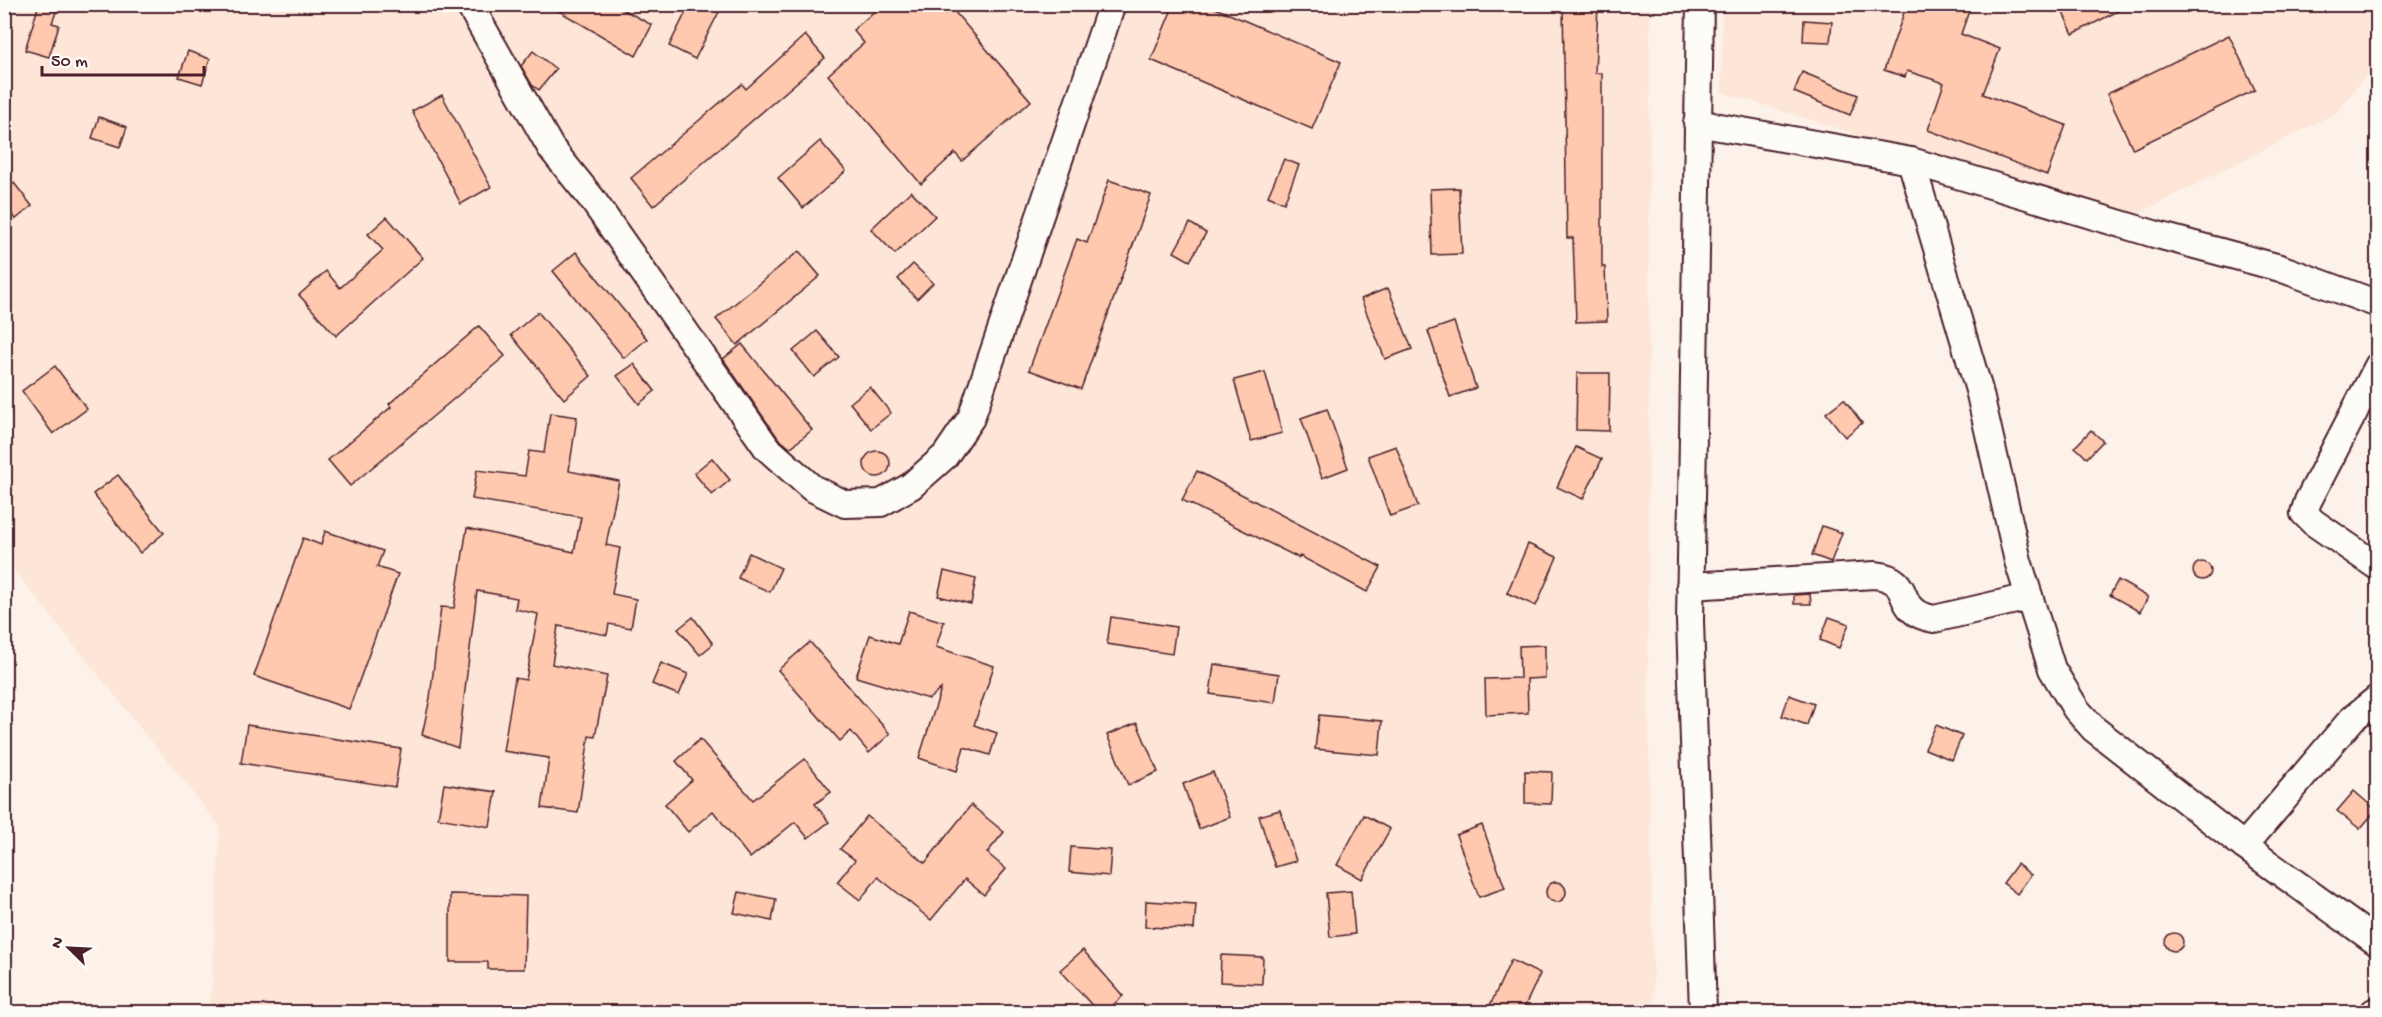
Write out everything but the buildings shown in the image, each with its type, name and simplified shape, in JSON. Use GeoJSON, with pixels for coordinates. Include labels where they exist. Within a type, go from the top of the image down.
{"type":"FeatureCollection","features":[{"type":"Feature","properties":{"kind":"street"},"geometry":{"type":"LineString","coordinates":[[469,4],[551,148],[598,208],[767,448],[812,488],[845,504],[881,503],[911,486],[945,456],[971,418],[1112,4]]}},
{"type":"Feature","properties":{"kind":"street"},"geometry":{"type":"LineString","coordinates":[[1700,4],[1690,586],[1703,1012]]}},
{"type":"Feature","properties":{"kind":"street"},"geometry":{"type":"LineString","coordinates":[[1697,123],[1911,161],[2154,234],[2280,268],[2378,304]]}},
{"type":"Feature","properties":{"kind":"street"},"geometry":{"type":"LineString","coordinates":[[1911,161],[1979,390],[2018,561],[2052,669],[2076,709],[2094,729],[2244,846],[2378,943]]}},
{"type":"Feature","properties":{"kind":"street"},"geometry":{"type":"LineString","coordinates":[[2378,366],[2308,501],[2304,513],[2313,522],[2378,567]]}},
{"type":"Feature","properties":{"kind":"street"},"geometry":{"type":"LineString","coordinates":[[1690,586],[1875,575],[1891,577],[1901,585],[1909,610],[1918,617],[1934,619],[2030,597]]}},
{"type":"Feature","properties":{"kind":"street"},"geometry":{"type":"LineString","coordinates":[[2244,846],[2352,719],[2378,698]]}},
{"type":"Feature","properties":{"kind":"street"},"geometry":{"type":"LineString","coordinates":[[2374,1012],[2378,1010]]}},
{"type":"Feature","properties":{"kind":"shaded area"},"geometry":{"type":"Polygon","coordinates":[[[5,5],[1650,5],[1648,681],[1654,1012],[210,1012],[220,827],[5,559],[5,5]]]}},
{"type":"Feature","properties":{"kind":"shaded area"},"geometry":{"type":"Polygon","coordinates":[[[1722,5],[2377,5],[2377,61],[2338,112],[2126,220],[1722,92],[1722,5]]]}}]}
